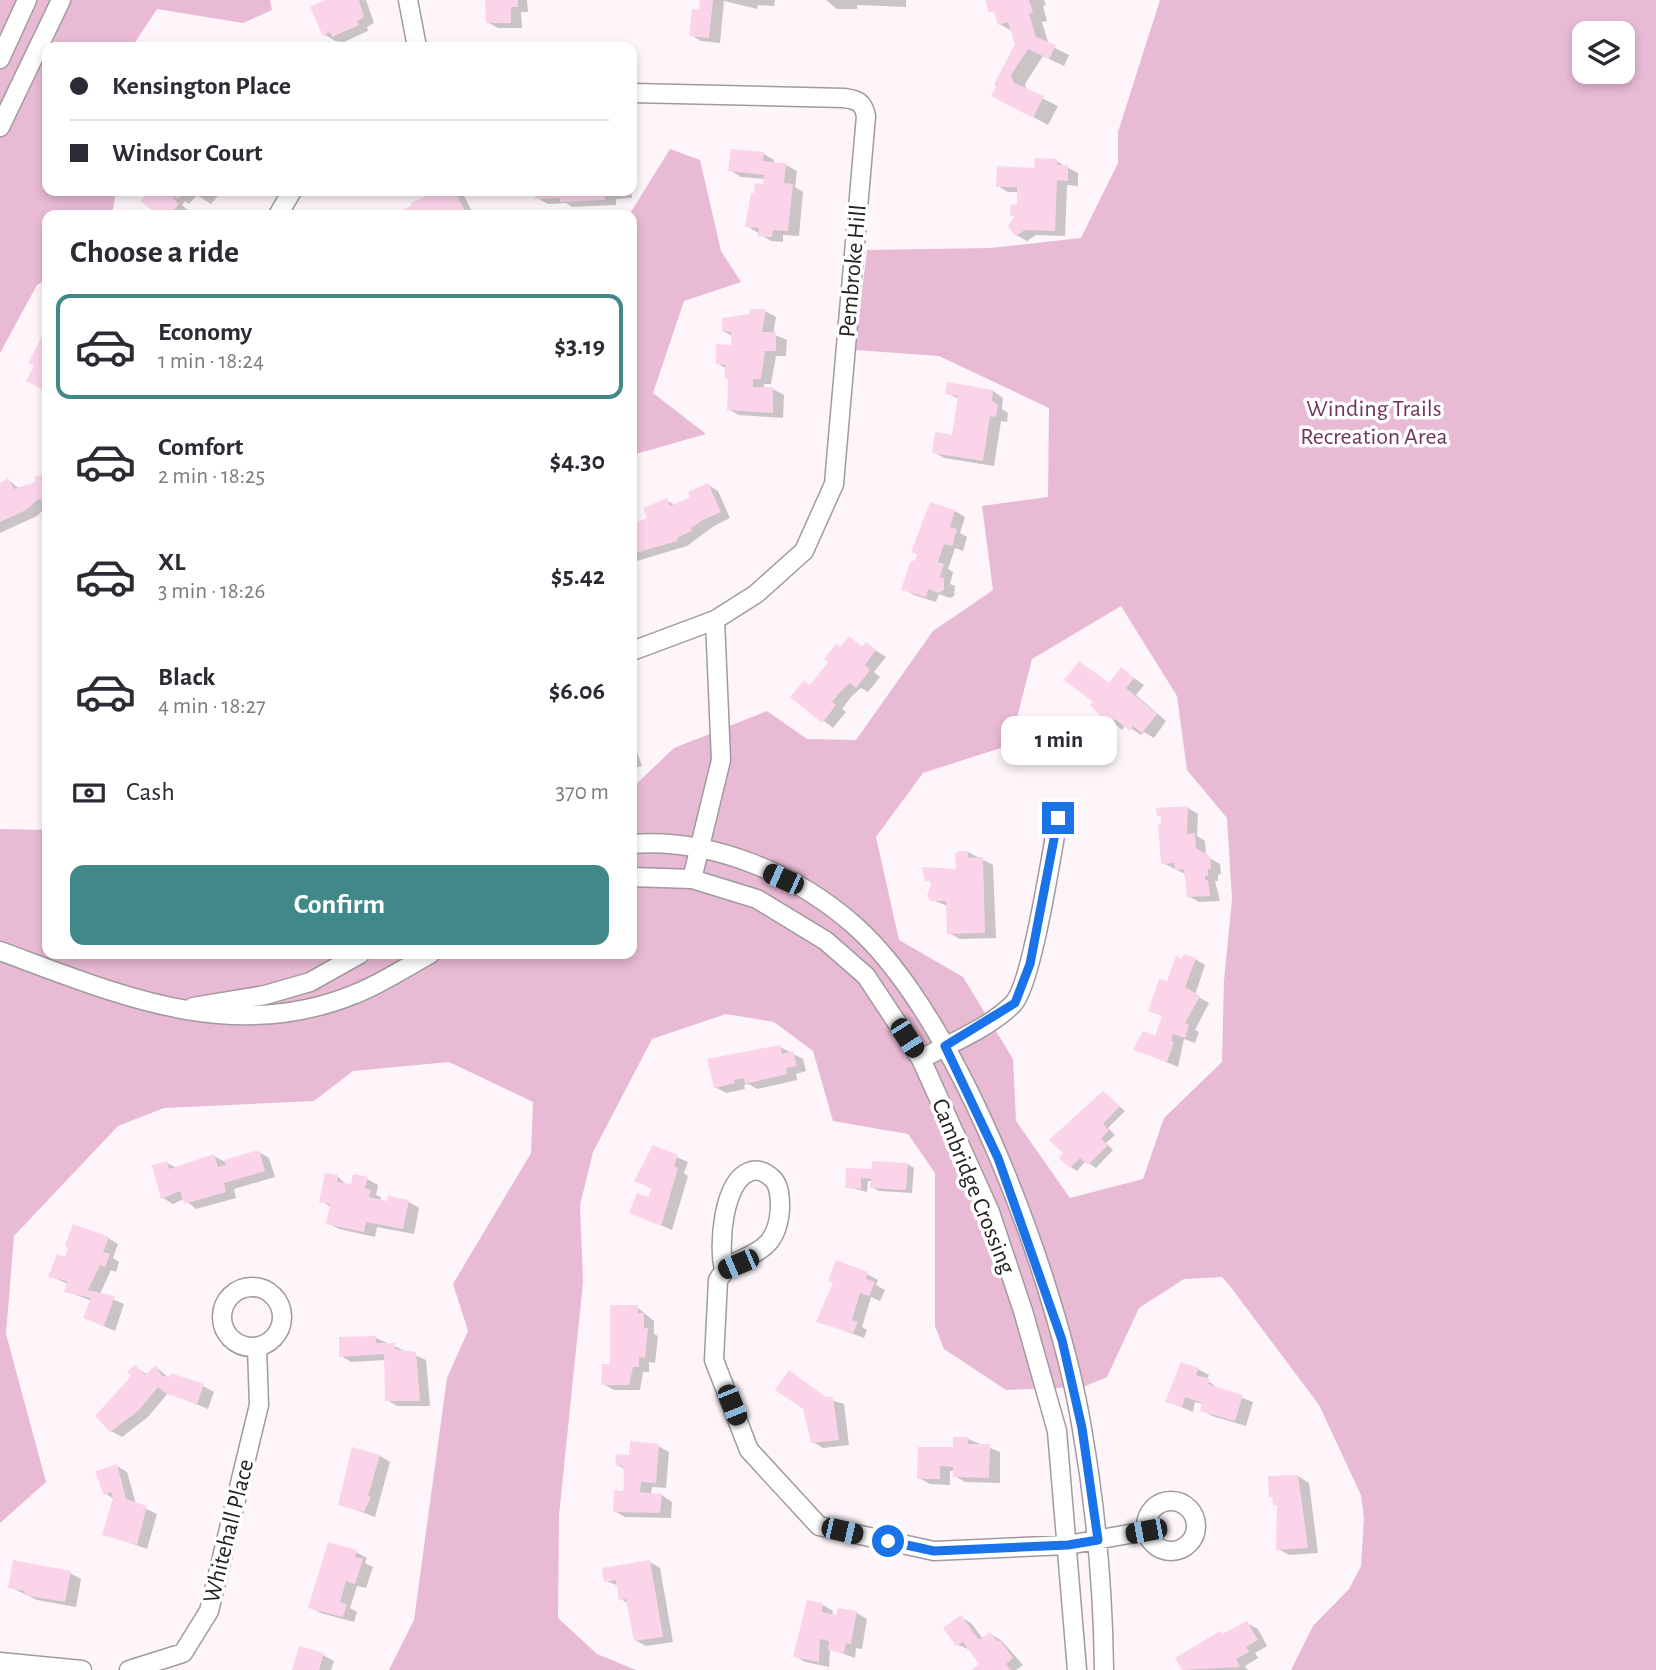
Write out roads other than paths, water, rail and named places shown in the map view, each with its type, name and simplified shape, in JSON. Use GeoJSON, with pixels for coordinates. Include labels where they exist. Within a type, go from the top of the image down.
{"type":"FeatureCollection","features":[{"type":"Feature","properties":{"kind":"street"},"geometry":{"type":"LineString","coordinates":[[0,59],[27,0]]}},
{"type":"Feature","properties":{"kind":"street"},"geometry":{"type":"LineString","coordinates":[[0,127],[61,0]]}},
{"type":"Feature","properties":{"kind":"street"},"geometry":{"type":"LineString","coordinates":[[408,0],[416,42]]}},
{"type":"Feature","properties":{"kind":"street","name":"Pembroke Hill"},"geometry":{"type":"LineString","coordinates":[[637,93],[844,98],[857,100],[864,106],[866,116],[834,484],[804,551],[755,594],[715,620],[637,650]]}},
{"type":"Feature","properties":{"kind":"street"},"geometry":{"type":"LineString","coordinates":[[692,879],[721,760],[715,620]]}},
{"type":"Feature","properties":{"kind":"street"},"geometry":{"type":"LineString","coordinates":[[921,1059],[1015,1003],[1030,964],[1058,818]]}},
{"type":"Feature","properties":{"kind":"street","name":"Cambridge Crossing"},"geometry":{"type":"LineString","coordinates":[[637,844],[700,846],[801,887],[854,926],[902,979],[945,1046],[998,1158],[1062,1340],[1082,1428],[1098,1540],[1103,1583],[1104,1670]]}},
{"type":"Feature","properties":{"kind":"street","name":"Cambridge Crossing"},"geometry":{"type":"LineString","coordinates":[[637,877],[692,879],[757,899],[826,941],[866,976],[921,1059],[990,1212],[1023,1311],[1057,1431],[1077,1670]]}},
{"type":"Feature","properties":{"kind":"street"},"geometry":{"type":"LineString","coordinates":[[0,951],[129,999],[230,1017],[271,1016],[312,1008],[356,994],[421,959]]}},
{"type":"Feature","properties":{"kind":"street"},"geometry":{"type":"LineString","coordinates":[[186,1009],[265,995],[310,982],[351,959]]}},
{"type":"Feature","properties":{"kind":"street"},"geometry":{"type":"LineString","coordinates":[[724,1269],[751,1258],[772,1238],[779,1224],[780,1200],[776,1182],[765,1172],[753,1170],[744,1173],[731,1187],[720,1243],[724,1269],[718,1280],[714,1360],[749,1450],[818,1526],[934,1551],[1068,1545],[1146,1531]]}},
{"type":"Feature","properties":{"kind":"street","name":"Whitehall Place"},"geometry":{"type":"LineString","coordinates":[[129,1670],[183,1653],[209,1611],[259,1405],[257,1347]]}},
{"type":"Feature","properties":{"kind":"street"},"geometry":{"type":"LineString","coordinates":[[0,1662],[82,1670]]}},
{"type":"Feature","properties":{"kind":"park label","name":"Winding Trails Recreation Area"},"geometry":{"type":"Point","coordinates":[1374,422]}}]}
